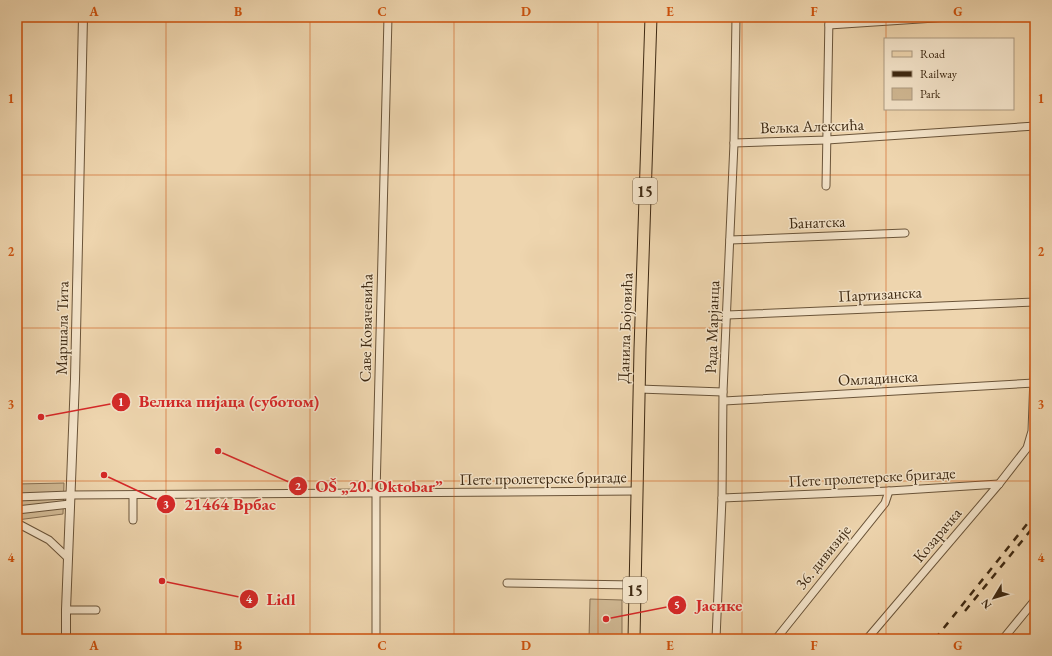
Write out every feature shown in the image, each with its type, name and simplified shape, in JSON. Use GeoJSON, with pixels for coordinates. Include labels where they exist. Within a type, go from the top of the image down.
{"type":"FeatureCollection","features":[{"type":"Feature","properties":{"kind":"main road","name":"Данила Бојовића"},"geometry":{"type":"LineString","coordinates":[[634,639],[639,389],[651,17]]}},
{"type":"Feature","properties":{"kind":"street","name":"Маршала Тита"},"geometry":{"type":"LineString","coordinates":[[66,639],[75,379],[83,17]]}},
{"type":"Feature","properties":{"kind":"street","name":"Саве Ковачевића"},"geometry":{"type":"LineString","coordinates":[[376,639],[376,494],[388,17]]}},
{"type":"Feature","properties":{"kind":"street","name":"Рада Марјанца"},"geometry":{"type":"LineString","coordinates":[[716,639],[722,498],[723,392],[734,143],[736,17]]}},
{"type":"Feature","properties":{"kind":"street"},"geometry":{"type":"LineString","coordinates":[[826,186],[829,17]]}},
{"type":"Feature","properties":{"kind":"street"},"geometry":{"type":"LineString","coordinates":[[829,26],[950,17]]}},
{"type":"Feature","properties":{"kind":"street","name":"Вељка Алексића"},"geometry":{"type":"LineString","coordinates":[[734,143],[827,140],[1035,126]]}},
{"type":"Feature","properties":{"kind":"street","name":"Банатска"},"geometry":{"type":"LineString","coordinates":[[730,240],[905,233]]}},
{"type":"Feature","properties":{"kind":"street","name":"Партизанска"},"geometry":{"type":"LineString","coordinates":[[727,315],[1035,302]]}},
{"type":"Feature","properties":{"kind":"street"},"geometry":{"type":"LineString","coordinates":[[1034,383],[1035,350]]}},
{"type":"Feature","properties":{"kind":"street","name":"Омладинска"},"geometry":{"type":"LineString","coordinates":[[724,401],[1034,383]]}},
{"type":"Feature","properties":{"kind":"street","name":"Козарачка"},"geometry":{"type":"LineString","coordinates":[[867,639],[999,484],[1027,448],[1032,431],[1034,383]]}},
{"type":"Feature","properties":{"kind":"street"},"geometry":{"type":"LineString","coordinates":[[639,389],[723,392]]}},
{"type":"Feature","properties":{"kind":"street","name":"Пете пролетерске бригаде"},"geometry":{"type":"LineString","coordinates":[[722,498],[889,492],[999,484]]}},
{"type":"Feature","properties":{"kind":"street","name":"Пете пролетерске бригаде"},"geometry":{"type":"LineString","coordinates":[[17,497],[70,495],[637,491]]}},
{"type":"Feature","properties":{"kind":"street","name":"36. дивизије"},"geometry":{"type":"LineString","coordinates":[[776,639],[885,503],[889,492]]}},
{"type":"Feature","properties":{"kind":"street"},"geometry":{"type":"LineString","coordinates":[[133,495],[133,520]]}},
{"type":"Feature","properties":{"kind":"street"},"geometry":{"type":"LineString","coordinates":[[17,510],[70,504]]}},
{"type":"Feature","properties":{"kind":"street"},"geometry":{"type":"LineString","coordinates":[[17,523],[45,538],[68,558]]}},
{"type":"Feature","properties":{"kind":"street"},"geometry":{"type":"LineString","coordinates":[[507,583],[635,585]]}},
{"type":"Feature","properties":{"kind":"street"},"geometry":{"type":"LineString","coordinates":[[1003,639],[1035,600]]}},
{"type":"Feature","properties":{"kind":"street"},"geometry":{"type":"LineString","coordinates":[[66,610],[96,610]]}},
{"type":"Feature","properties":{"kind":"green space"},"geometry":{"type":"Polygon","coordinates":[[[64,483],[63,514],[17,520],[17,484],[64,483]]]}},
{"type":"Feature","properties":{"kind":"green space"},"geometry":{"type":"Polygon","coordinates":[[[590,599],[622,600],[622,639],[589,639],[590,599]]]}},
{"type":"Feature","properties":{"kind":"railway"},"geometry":{"type":"LineString","coordinates":[[935,639],[1035,514]]}},
{"type":"Feature","properties":{"kind":"railway"},"geometry":{"type":"LineString","coordinates":[[965,611],[1035,525]]}},
{"type":"Feature","properties":{"kind":"place","name":"Велика пијаца (суботом)"},"geometry":{"type":"Point","coordinates":[41,417]}},
{"type":"Feature","properties":{"kind":"place","name":"OŠ „20. Oktobar”"},"geometry":{"type":"Point","coordinates":[218,451]}},
{"type":"Feature","properties":{"kind":"place","name":"21464 Врбас"},"geometry":{"type":"Point","coordinates":[104,475]}},
{"type":"Feature","properties":{"kind":"place","name":"Lidl"},"geometry":{"type":"Point","coordinates":[162,581]}},
{"type":"Feature","properties":{"kind":"place","name":"Јасике"},"geometry":{"type":"Point","coordinates":[606,619]}}]}
